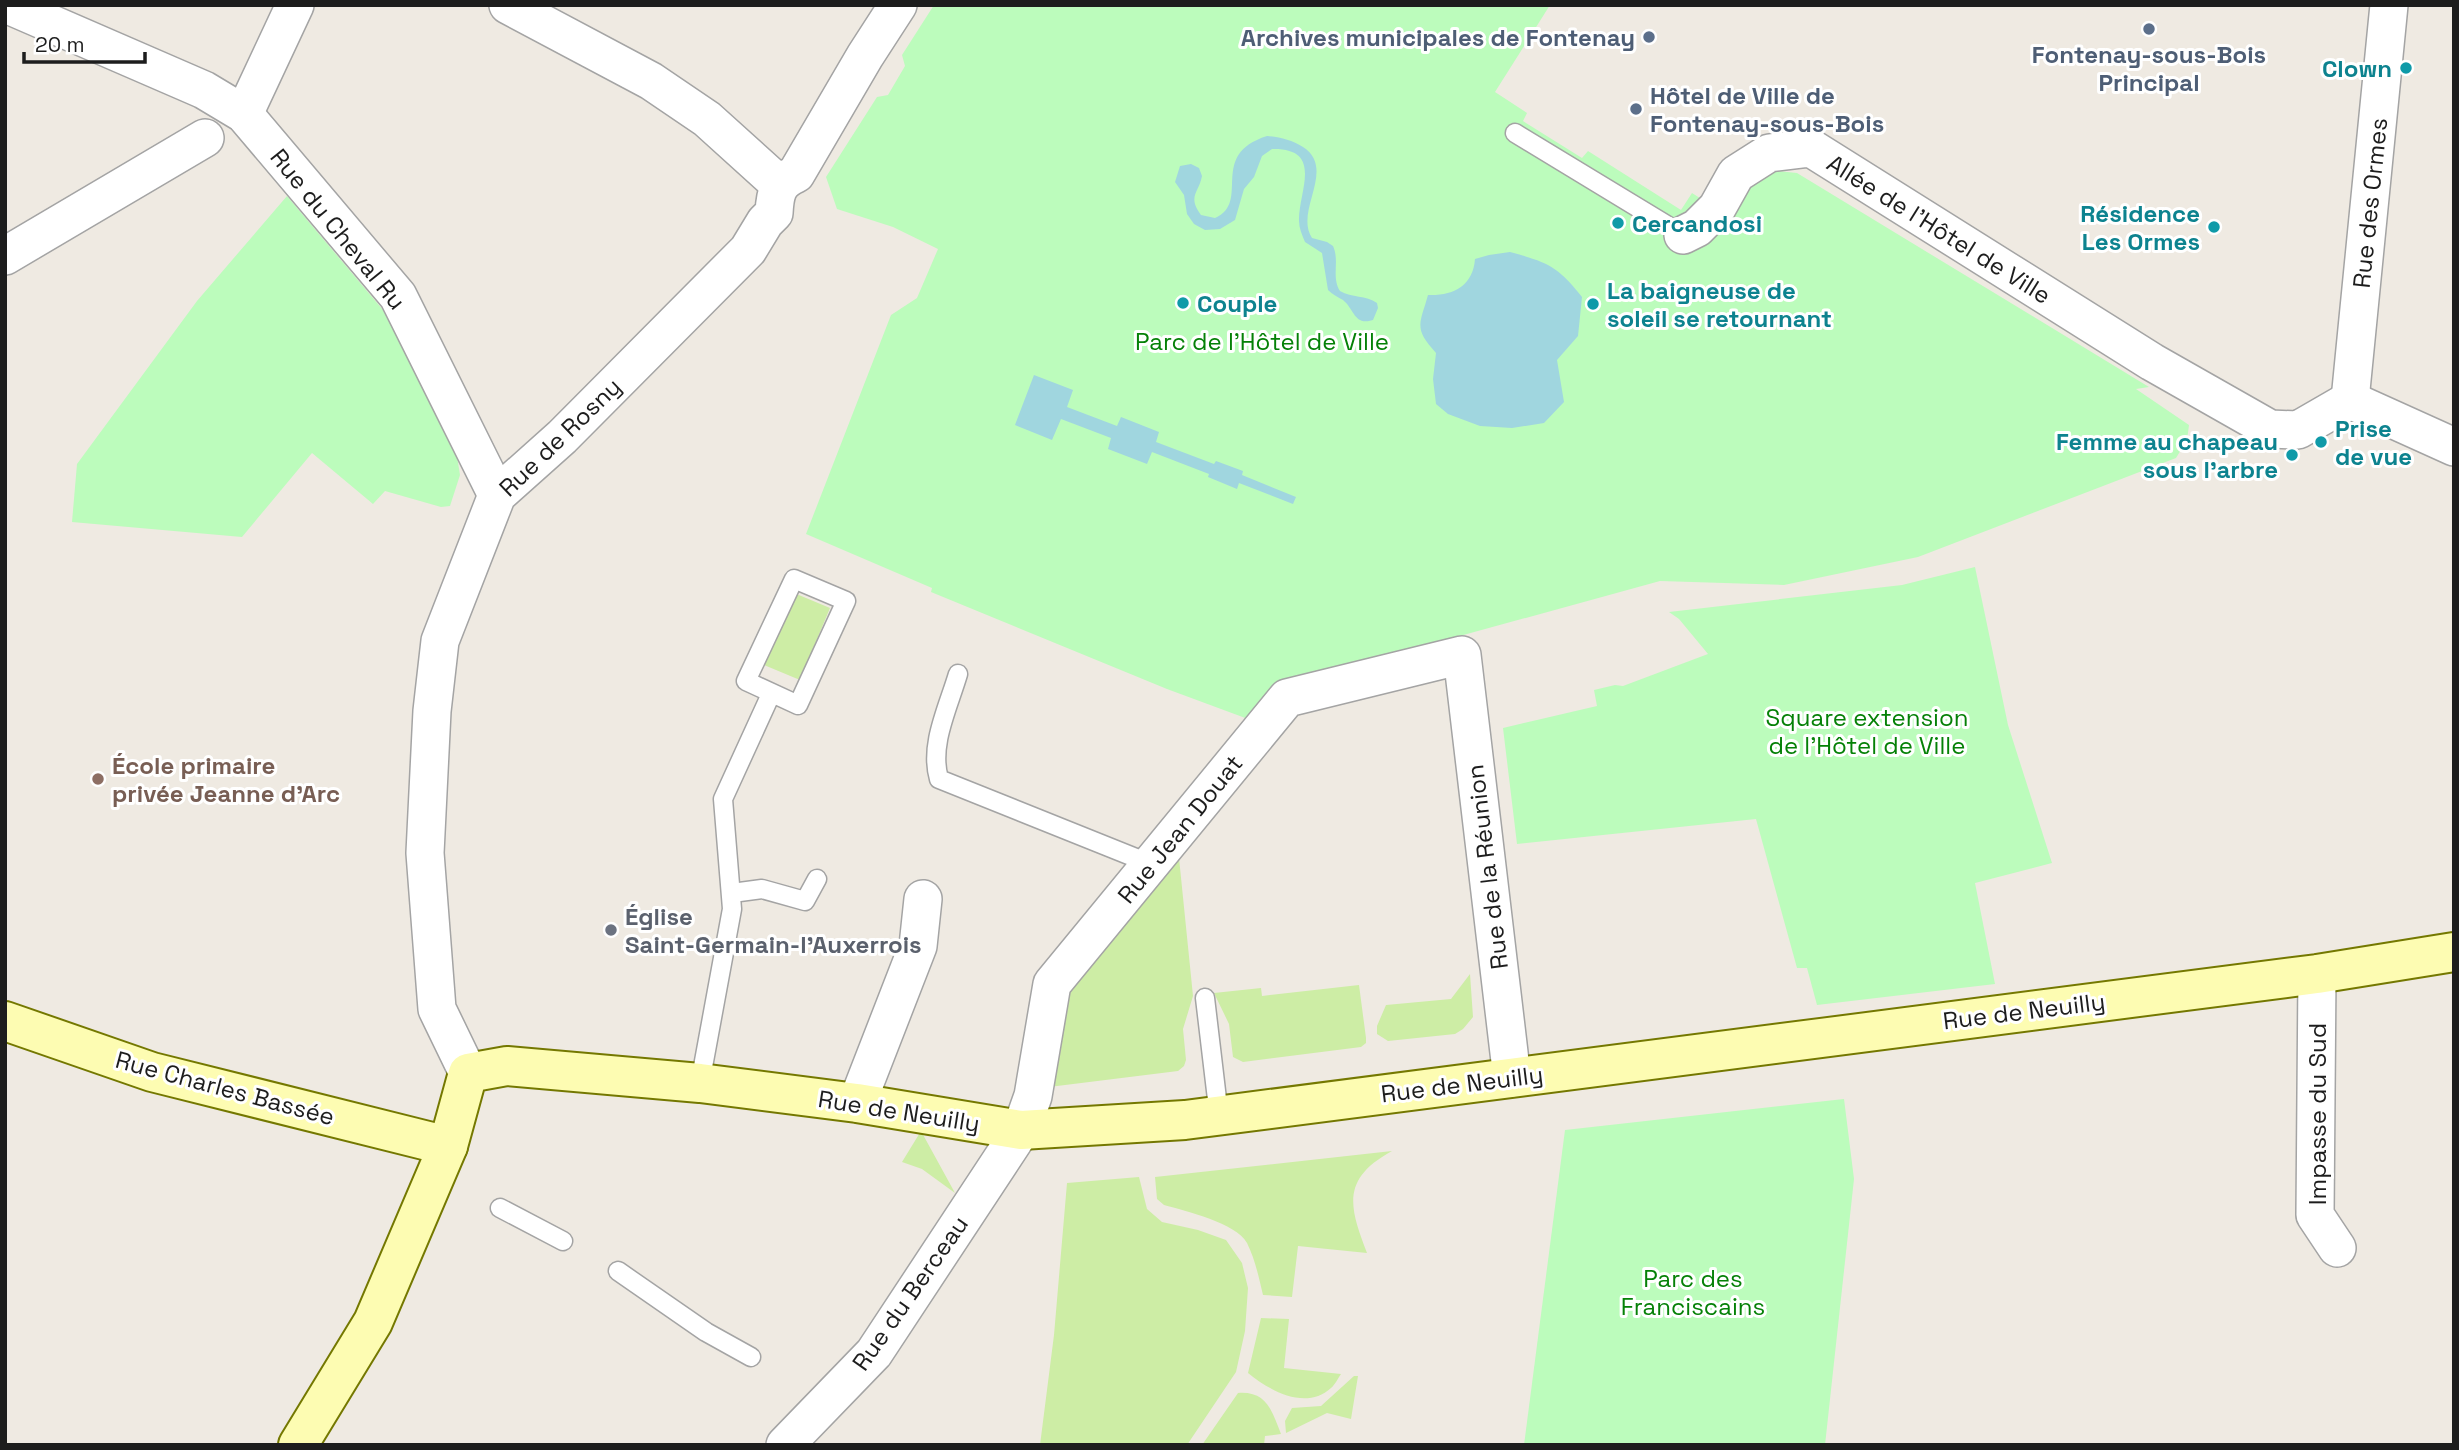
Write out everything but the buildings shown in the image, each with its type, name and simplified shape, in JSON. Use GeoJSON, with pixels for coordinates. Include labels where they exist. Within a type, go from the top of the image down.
{"type":"FeatureCollection","features":[{"type":"Feature","properties":{"kind":"street","name":"Rue du Cheval Ru"},"geometry":{"type":"LineString","coordinates":[[8,5],[204,90],[244,114],[398,296],[497,495]]}},
{"type":"Feature","properties":{"kind":"street"},"geometry":{"type":"LineString","coordinates":[[244,114],[295,5]]}},
{"type":"Feature","properties":{"kind":"street"},"geometry":{"type":"LineString","coordinates":[[508,5],[651,81],[707,119],[779,184],[796,174],[865,55],[898,5]]}},
{"type":"Feature","properties":{"kind":"street","name":"Rue des Ormes"},"geometry":{"type":"LineString","coordinates":[[2350,400],[2389,5]]}},
{"type":"Feature","properties":{"kind":"street"},"geometry":{"type":"LineString","coordinates":[[5,256],[205,138]]}},
{"type":"Feature","properties":{"kind":"street","name":"Allée de l'Hôtel de Ville"},"geometry":{"type":"LineString","coordinates":[[1683,235],[1697,228],[1717,208],[1736,174],[1769,153],[1811,148],[2152,362],[2270,429],[2298,430],[2350,400]]}},
{"type":"Feature","properties":{"kind":"street","name":"Rue de Rosny"},"geometry":{"type":"LineString","coordinates":[[468,1073],[437,1009],[425,853],[432,711],[440,641],[497,495],[562,437],[748,250],[765,222],[774,213],[779,184]]}},
{"type":"Feature","properties":{"kind":"street"},"geometry":{"type":"LineString","coordinates":[[2350,400],[2454,447]]}},
{"type":"Feature","properties":{"kind":"street","name":"Rue Jean Douat"},"geometry":{"type":"LineString","coordinates":[[1021,1130],[1033,1096],[1052,984],[1287,698],[1462,655]]}},
{"type":"Feature","properties":{"kind":"street","name":"Rue de la Réunion"},"geometry":{"type":"LineString","coordinates":[[1462,655],[1512,1078]]}},
{"type":"Feature","properties":{"kind":"street"},"geometry":{"type":"LineString","coordinates":[[857,1103],[918,946],[923,899]]}},
{"type":"Feature","properties":{"kind":"street","name":"Rue de Neuilly"},"geometry":{"type":"LineString","coordinates":[[468,1073],[507,1066],[700,1083],[857,1103],[1021,1130],[1112,1126],[1219,1116],[2318,974],[2454,952]]}},
{"type":"Feature","properties":{"kind":"street","name":"Impasse du Sud"},"geometry":{"type":"LineString","coordinates":[[2318,974],[2315,1215],[2337,1248]]}},
{"type":"Feature","properties":{"kind":"street","name":"Rue Charles Bassée"},"geometry":{"type":"LineString","coordinates":[[5,1021],[447,1168]]}},
{"type":"Feature","properties":{"kind":"street"},"geometry":{"type":"LineString","coordinates":[[298,1445],[373,1321],[447,1168],[468,1073]]}},
{"type":"Feature","properties":{"kind":"street","name":"Rue du Berceau"},"geometry":{"type":"LineString","coordinates":[[785,1445],[874,1353],[1021,1130]]}},
{"type":"Feature","properties":{"kind":"lane","name":"Allée de l'Hôtel de Ville"},"geometry":{"type":"LineString","coordinates":[[1515,133],[1683,235]]}},
{"type":"Feature","properties":{"kind":"lane"},"geometry":{"type":"LineString","coordinates":[[794,579],[846,601],[798,705],[771,694],[746,681],[794,579]]}},
{"type":"Feature","properties":{"kind":"lane"},"geometry":{"type":"LineString","coordinates":[[958,674],[936,750],[935,765],[939,779],[1151,863]]}},
{"type":"Feature","properties":{"kind":"lane"},"geometry":{"type":"LineString","coordinates":[[700,1083],[732,909],[723,799],[771,694]]}},
{"type":"Feature","properties":{"kind":"lane"},"geometry":{"type":"LineString","coordinates":[[732,893],[762,889],[805,901],[817,879]]}},
{"type":"Feature","properties":{"kind":"lane"},"geometry":{"type":"LineString","coordinates":[[1205,998],[1219,1116]]}},
{"type":"Feature","properties":{"kind":"lane"},"geometry":{"type":"LineString","coordinates":[[500,1208],[563,1241]]}},
{"type":"Feature","properties":{"kind":"lane"},"geometry":{"type":"LineString","coordinates":[[618,1271],[706,1332],[751,1357]]}},
{"type":"Feature","properties":{"kind":"green space","name":"Parc de l'Hôtel de Ville"},"geometry":{"type":"Polygon","coordinates":[[[934,5],[1550,5],[1495,92],[1527,113],[1523,121],[1582,158],[1588,151],[1681,210],[1692,193],[1703,200],[1778,171],[1797,173],[2149,387],[2136,389],[2189,425],[2187,440],[2176,458],[1918,557],[1784,585],[1660,581],[1358,664],[1278,681],[1248,719],[1167,689],[931,592],[932,588],[806,534],[891,315],[917,298],[938,249],[893,227],[837,209],[826,177],[877,97],[888,95],[905,66],[902,55],[934,5]]]}},
{"type":"Feature","properties":{"kind":"green space"},"geometry":{"type":"Polygon","coordinates":[[[287,196],[383,310],[456,450],[460,475],[450,506],[441,507],[385,491],[373,504],[312,453],[242,537],[72,522],[77,464],[197,301],[287,196]]]}},
{"type":"Feature","properties":{"kind":"green space","name":"Square extension de l'Hôtel de Ville"},"geometry":{"type":"Polygon","coordinates":[[[1975,567],[2008,725],[2052,863],[1975,883],[1995,984],[1817,1005],[1807,968],[1797,968],[1756,819],[1517,844],[1503,728],[1597,706],[1594,690],[1623,686],[1708,654],[1679,619],[1669,612],[1902,585],[1975,567]]]}},
{"type":"Feature","properties":{"kind":"green space"},"geometry":{"type":"Polygon","coordinates":[[[794,593],[830,608],[800,680],[764,665],[794,593]]]}},
{"type":"Feature","properties":{"kind":"green space"},"geometry":{"type":"Polygon","coordinates":[[[1178,848],[1193,996],[1183,1029],[1186,1060],[1184,1066],[1178,1071],[1049,1087],[1064,998],[1178,848]]]}},
{"type":"Feature","properties":{"kind":"green space"},"geometry":{"type":"Polygon","coordinates":[[[1470,974],[1473,1017],[1463,1029],[1455,1034],[1388,1041],[1377,1034],[1377,1026],[1386,1005],[1451,999],[1470,974]]]}},
{"type":"Feature","properties":{"kind":"green space"},"geometry":{"type":"Polygon","coordinates":[[[1359,985],[1366,1038],[1366,1043],[1361,1047],[1243,1062],[1233,1057],[1229,1024],[1214,993],[1261,988],[1262,996],[1359,985]]]}},
{"type":"Feature","properties":{"kind":"green space","name":"Parc des Franciscains"},"geometry":{"type":"Polygon","coordinates":[[[1844,1099],[1854,1179],[1825,1445],[1524,1445],[1565,1130],[1844,1099]]]}},
{"type":"Feature","properties":{"kind":"green space"},"geometry":{"type":"Polygon","coordinates":[[[921,1131],[955,1193],[922,1169],[902,1162],[921,1131]]]}},
{"type":"Feature","properties":{"kind":"green space"},"geometry":{"type":"Polygon","coordinates":[[[1392,1151],[1364,1172],[1354,1195],[1356,1221],[1367,1253],[1298,1246],[1292,1297],[1263,1295],[1247,1243],[1232,1229],[1210,1219],[1164,1205],[1157,1199],[1155,1177],[1392,1151]]]}},
{"type":"Feature","properties":{"kind":"green space"},"geometry":{"type":"Polygon","coordinates":[[[1139,1177],[1147,1209],[1162,1222],[1226,1240],[1242,1263],[1248,1288],[1245,1331],[1236,1372],[1187,1445],[1040,1445],[1054,1335],[1067,1183],[1139,1177]]]}},
{"type":"Feature","properties":{"kind":"green space"},"geometry":{"type":"Polygon","coordinates":[[[1261,1318],[1289,1319],[1284,1368],[1341,1374],[1332,1387],[1311,1398],[1288,1396],[1248,1373],[1261,1318]]]}},
{"type":"Feature","properties":{"kind":"green space"},"geometry":{"type":"Polygon","coordinates":[[[1354,1376],[1358,1376],[1351,1419],[1327,1413],[1286,1433],[1285,1421],[1292,1408],[1321,1406],[1354,1376]]]}},
{"type":"Feature","properties":{"kind":"green space"},"geometry":{"type":"Polygon","coordinates":[[[1238,1393],[1256,1395],[1262,1399],[1271,1410],[1281,1434],[1265,1436],[1264,1445],[1202,1445],[1238,1393]]]}},
{"type":"Feature","properties":{"kind":"water"},"geometry":{"type":"Polygon","coordinates":[[[1267,136],[1295,142],[1312,156],[1316,178],[1308,227],[1312,238],[1333,246],[1336,280],[1340,291],[1377,303],[1378,308],[1373,320],[1358,319],[1343,300],[1328,290],[1322,253],[1305,242],[1299,221],[1305,174],[1304,164],[1298,156],[1288,151],[1272,149],[1262,156],[1254,177],[1244,189],[1235,220],[1220,229],[1205,230],[1194,224],[1187,214],[1184,195],[1175,182],[1180,166],[1191,164],[1199,168],[1202,176],[1195,203],[1201,215],[1215,218],[1225,211],[1230,201],[1234,166],[1239,155],[1249,144],[1267,136]]]}},
{"type":"Feature","properties":{"kind":"water"},"geometry":{"type":"Polygon","coordinates":[[[1510,252],[1551,267],[1566,278],[1582,297],[1578,336],[1557,360],[1564,402],[1544,423],[1512,428],[1480,426],[1448,414],[1436,404],[1433,379],[1436,353],[1421,331],[1421,320],[1428,295],[1446,294],[1460,288],[1470,276],[1475,259],[1510,252]]]}},
{"type":"Feature","properties":{"kind":"water"},"geometry":{"type":"Polygon","coordinates":[[[1034,375],[1073,390],[1067,407],[1117,426],[1121,417],[1159,432],[1156,442],[1214,464],[1216,461],[1243,471],[1242,475],[1296,497],[1293,504],[1239,483],[1237,489],[1208,477],[1209,474],[1152,452],[1147,464],[1108,449],[1111,438],[1061,419],[1052,440],[1015,425],[1034,375]]]}},
{"type":"Feature","properties":{"kind":"place","name":"Fontenay-sous-Bois Principal"},"geometry":{"type":"Point","coordinates":[2149,29]}},
{"type":"Feature","properties":{"kind":"place","name":"Archives municipales de Fontenay"},"geometry":{"type":"Point","coordinates":[1649,37]}},
{"type":"Feature","properties":{"kind":"place","name":"Clown"},"geometry":{"type":"Point","coordinates":[2406,68]}},
{"type":"Feature","properties":{"kind":"place","name":"Hôtel de Ville de Fontenay-sous-Bois"},"geometry":{"type":"Point","coordinates":[1636,109]}},
{"type":"Feature","properties":{"kind":"place","name":"Cercandosi"},"geometry":{"type":"Point","coordinates":[1618,223]}},
{"type":"Feature","properties":{"kind":"place","name":"Résidence Les Ormes"},"geometry":{"type":"Point","coordinates":[2214,227]}},
{"type":"Feature","properties":{"kind":"place","name":"Couple"},"geometry":{"type":"Point","coordinates":[1183,303]}},
{"type":"Feature","properties":{"kind":"place","name":"La baigneuse de soleil se retournant"},"geometry":{"type":"Point","coordinates":[1593,304]}},
{"type":"Feature","properties":{"kind":"place","name":"Prise de vue"},"geometry":{"type":"Point","coordinates":[2321,442]}},
{"type":"Feature","properties":{"kind":"place","name":"Femme au chapeau sous l'arbre"},"geometry":{"type":"Point","coordinates":[2292,455]}},
{"type":"Feature","properties":{"kind":"place","name":"École primaire privée Jeanne d'Arc"},"geometry":{"type":"Point","coordinates":[98,779]}},
{"type":"Feature","properties":{"kind":"place","name":"Église Saint-Germain-l'Auxerrois"},"geometry":{"type":"Point","coordinates":[611,930]}}]}
